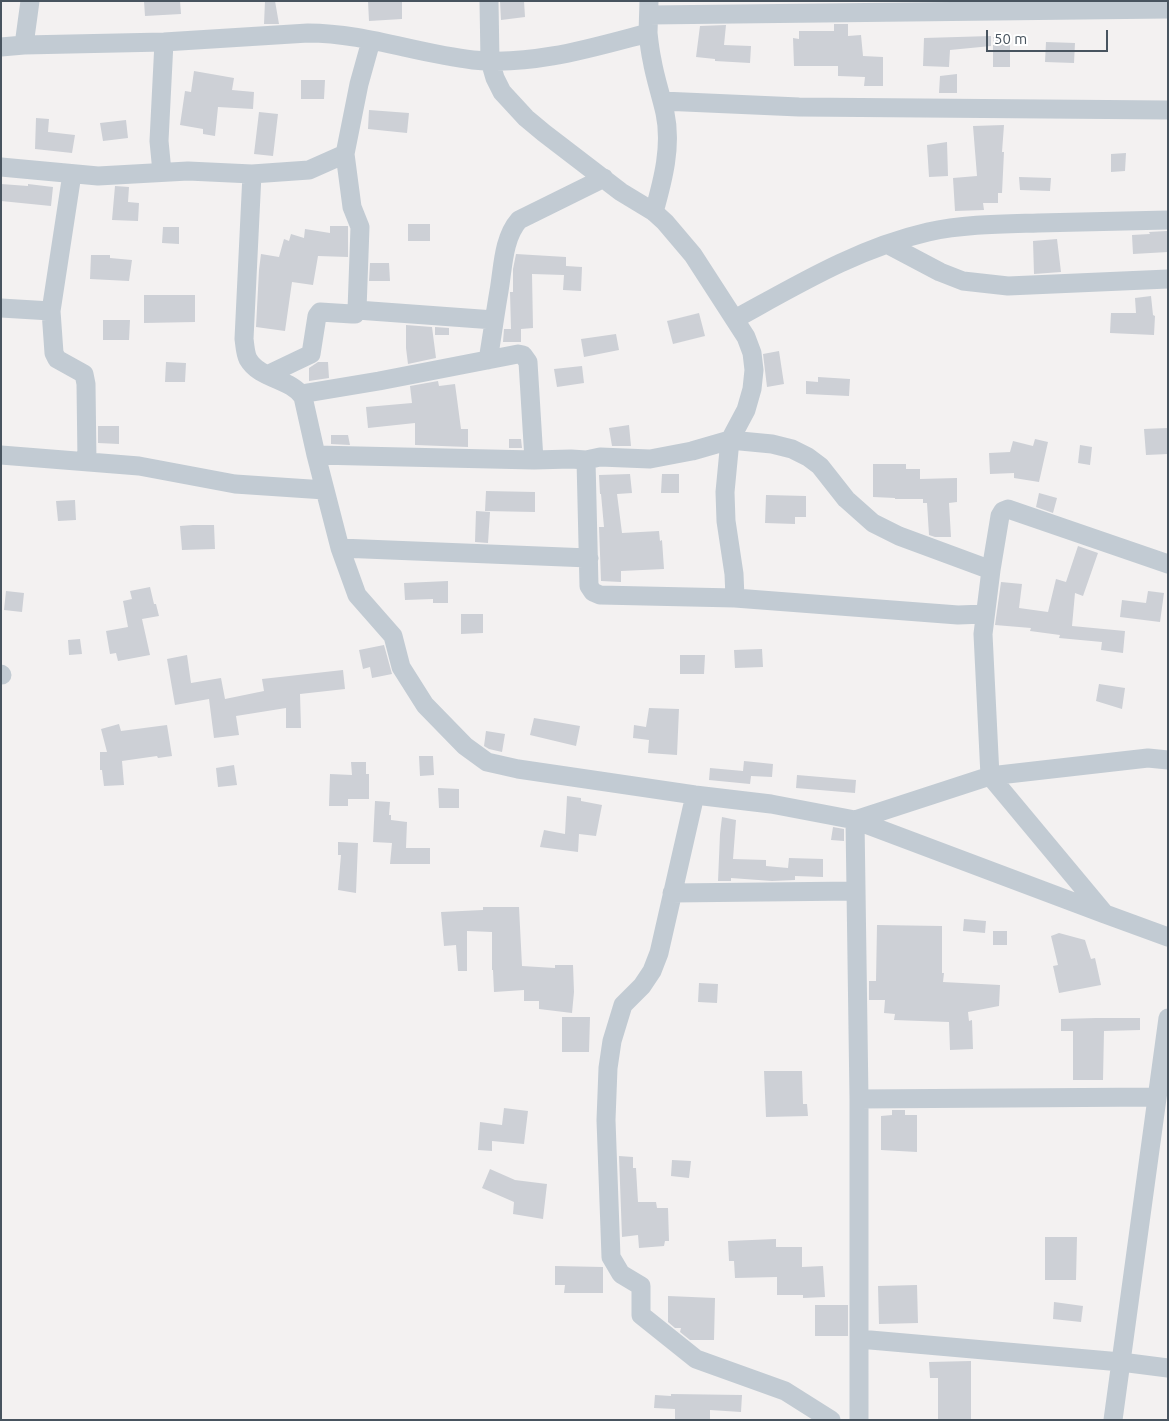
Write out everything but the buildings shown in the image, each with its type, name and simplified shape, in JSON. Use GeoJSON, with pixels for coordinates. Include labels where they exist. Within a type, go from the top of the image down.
{"type":"FeatureCollection","features":[{"type":"Feature","properties":{"kind":"street"},"geometry":{"type":"LineString","coordinates":[[24,45],[30,1]]}},
{"type":"Feature","properties":{"kind":"street"},"geometry":{"type":"LineString","coordinates":[[489,1],[490,61],[502,92],[526,118],[621,192],[654,212],[665,222],[693,255],[746,337],[752,353],[754,370],[752,389],[746,410],[730,440],[725,492],[726,521],[734,574],[735,598]]}},
{"type":"Feature","properties":{"kind":"street"},"geometry":{"type":"LineString","coordinates":[[1,47],[164,42],[308,32],[330,33],[433,54],[490,61],[520,61],[592,49],[649,16],[958,6],[1168,9]]}},
{"type":"Feature","properties":{"kind":"street"},"geometry":{"type":"LineString","coordinates":[[649,16],[652,60],[665,113],[667,151],[663,182],[654,212]]}},
{"type":"Feature","properties":{"kind":"street"},"geometry":{"type":"LineString","coordinates":[[266,374],[311,354],[317,316],[320,312],[355,314],[357,310],[360,227],[352,207],[345,154],[359,84],[371,41]]}},
{"type":"Feature","properties":{"kind":"street"},"geometry":{"type":"LineString","coordinates":[[162,172],[158,141],[164,42]]}},
{"type":"Feature","properties":{"kind":"street"},"geometry":{"type":"LineString","coordinates":[[662,101],[799,107],[1168,110]]}},
{"type":"Feature","properties":{"kind":"street"},"geometry":{"type":"LineString","coordinates":[[1,167],[98,176],[188,171],[252,174],[309,170],[345,154]]}},
{"type":"Feature","properties":{"kind":"street"},"geometry":{"type":"LineString","coordinates":[[72,174],[51,311],[54,353],[57,359],[84,374],[86,384],[87,462]]}},
{"type":"Feature","properties":{"kind":"street"},"geometry":{"type":"LineString","coordinates":[[252,174],[244,339],[247,357],[254,367],[298,390],[303,397],[340,548],[358,595],[393,636],[401,667],[425,705],[465,746],[487,762],[518,769],[771,804],[855,820],[1168,937]]}},
{"type":"Feature","properties":{"kind":"street"},"geometry":{"type":"LineString","coordinates":[[488,360],[510,235],[514,226],[519,220],[604,178]]}},
{"type":"Feature","properties":{"kind":"street"},"geometry":{"type":"LineString","coordinates":[[734,319],[827,269],[887,244],[928,232],[956,227],[993,224],[1168,220]]}},
{"type":"Feature","properties":{"kind":"street"},"geometry":{"type":"LineString","coordinates":[[887,244],[940,272],[963,281],[1008,286],[1168,279]]}},
{"type":"Feature","properties":{"kind":"street"},"geometry":{"type":"LineString","coordinates":[[1,308],[51,311]]}},
{"type":"Feature","properties":{"kind":"street"},"geometry":{"type":"LineString","coordinates":[[357,310],[494,320]]}},
{"type":"Feature","properties":{"kind":"street"},"geometry":{"type":"LineString","coordinates":[[301,394],[518,354],[523,355],[528,362],[534,460]]}},
{"type":"Feature","properties":{"kind":"street"},"geometry":{"type":"LineString","coordinates":[[316,455],[534,460],[586,460],[600,457],[650,459],[692,451],[730,440],[772,444],[792,449],[820,466],[846,499],[873,523],[899,536],[991,570]]}},
{"type":"Feature","properties":{"kind":"street"},"geometry":{"type":"LineString","coordinates":[[1,455],[163,470],[235,484],[325,490]]}},
{"type":"Feature","properties":{"kind":"street"},"geometry":{"type":"LineString","coordinates":[[586,460],[590,586],[593,592],[600,595],[735,598],[958,615],[985,614]]}},
{"type":"Feature","properties":{"kind":"street"},"geometry":{"type":"LineString","coordinates":[[1105,914],[990,776],[984,664],[985,614],[1000,516],[1003,511],[1008,509],[1168,564]]}},
{"type":"Feature","properties":{"kind":"street"},"geometry":{"type":"LineString","coordinates":[[340,548],[589,558]]}},
{"type":"Feature","properties":{"kind":"street"},"geometry":{"type":"LineString","coordinates":[[855,820],[990,776],[1148,758],[1168,760]]}},
{"type":"Feature","properties":{"kind":"street"},"geometry":{"type":"LineString","coordinates":[[695,795],[659,953],[652,971],[642,986],[623,1005],[612,1041],[608,1068],[606,1120],[612,1257],[621,1274],[641,1286],[641,1315],[696,1359],[784,1391],[831,1420]]}},
{"type":"Feature","properties":{"kind":"street"},"geometry":{"type":"LineString","coordinates":[[855,820],[859,1420]]}},
{"type":"Feature","properties":{"kind":"street"},"geometry":{"type":"LineString","coordinates":[[672,893],[856,891]]}},
{"type":"Feature","properties":{"kind":"street"},"geometry":{"type":"LineString","coordinates":[[1113,1420],[1168,1018]]}},
{"type":"Feature","properties":{"kind":"street"},"geometry":{"type":"LineString","coordinates":[[858,1099],[1157,1097]]}},
{"type":"Feature","properties":{"kind":"street"},"geometry":{"type":"LineString","coordinates":[[859,1338],[1168,1368]]}}]}
